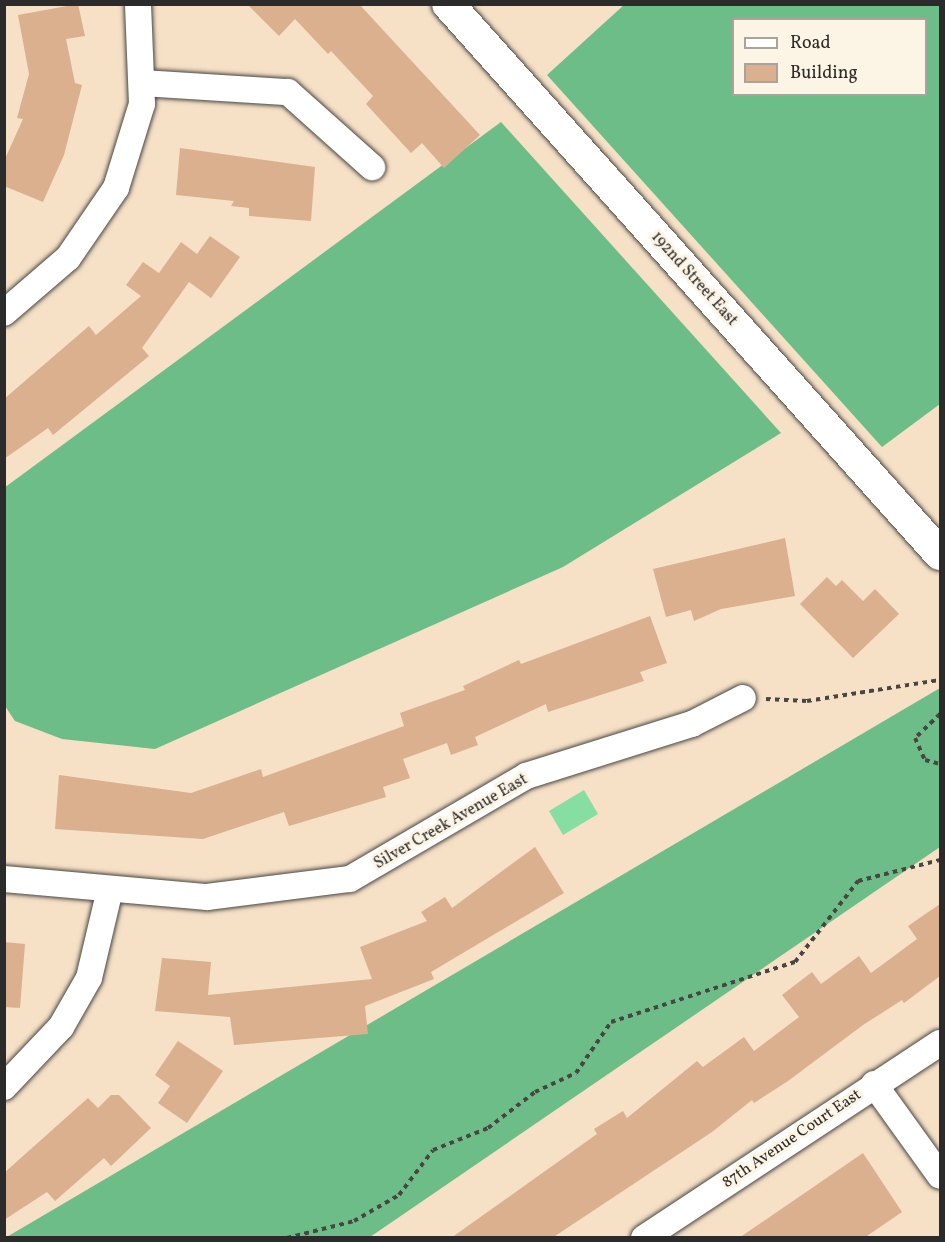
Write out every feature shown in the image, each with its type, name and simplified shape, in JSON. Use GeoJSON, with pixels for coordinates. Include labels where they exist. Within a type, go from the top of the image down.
{"type":"FeatureCollection","features":[{"type":"Feature","properties":{"kind":"street"},"geometry":{"type":"LineString","coordinates":[[4,313],[68,258],[116,188],[142,104],[143,83],[138,4]]}},
{"type":"Feature","properties":{"kind":"street","name":"192nd Street East"},"geometry":{"type":"LineString","coordinates":[[448,4],[940,554]]}},
{"type":"Feature","properties":{"kind":"street"},"geometry":{"type":"LineString","coordinates":[[143,83],[288,92],[372,167]]}},
{"type":"Feature","properties":{"kind":"street","name":"Silver Creek Avenue East"},"geometry":{"type":"LineString","coordinates":[[4,879],[207,897],[350,879],[526,776],[692,724],[743,698]]}},
{"type":"Feature","properties":{"kind":"street"},"geometry":{"type":"LineString","coordinates":[[4,1087],[61,1027],[88,978],[110,889]]}},
{"type":"Feature","properties":{"kind":"street","name":"87th Avenue Court East"},"geometry":{"type":"LineString","coordinates":[[644,1238],[874,1084],[940,1043]]}},
{"type":"Feature","properties":{"kind":"street"},"geometry":{"type":"LineString","coordinates":[[874,1084],[940,1176]]}},
{"type":"Feature","properties":{"kind":"path"},"geometry":{"type":"LineString","coordinates":[[743,698],[807,701],[940,680]]}},
{"type":"Feature","properties":{"kind":"path"},"geometry":{"type":"LineString","coordinates":[[940,714],[915,738],[925,760],[940,764]]}},
{"type":"Feature","properties":{"kind":"path"},"geometry":{"type":"LineString","coordinates":[[287,1238],[354,1221],[399,1195],[433,1150],[488,1128],[535,1092],[576,1073],[611,1022],[795,962],[858,881],[940,860]]}},
{"type":"Feature","properties":{"kind":"green space"},"geometry":{"type":"Polygon","coordinates":[[[625,4],[940,5],[940,404],[882,447],[547,75],[625,4]]]}},
{"type":"Feature","properties":{"kind":"green space"},"geometry":{"type":"Polygon","coordinates":[[[501,122],[781,433],[563,567],[155,749],[62,739],[15,721],[5,706],[4,488],[501,122]]]}},
{"type":"Feature","properties":{"kind":"green space"},"geometry":{"type":"Polygon","coordinates":[[[940,688],[940,847],[370,1237],[5,1238],[940,688]]]}},
{"type":"Feature","properties":{"kind":"green space"},"geometry":{"type":"Polygon","coordinates":[[[584,790],[598,814],[563,835],[549,811],[584,790]]]}},
{"type":"Feature","properties":{"kind":"building"},"geometry":{"type":"Polygon","coordinates":[[[78,4],[85,36],[66,39],[75,83],[82,85],[64,155],[43,202],[4,186],[4,161],[23,119],[17,118],[29,74],[18,15],[78,4]]]}},
{"type":"Feature","properties":{"kind":"building"},"geometry":{"type":"Polygon","coordinates":[[[247,4],[359,4],[480,135],[444,168],[422,143],[411,153],[366,104],[373,96],[331,51],[328,54],[295,19],[279,36],[247,4]]]}},
{"type":"Feature","properties":{"kind":"building"},"geometry":{"type":"Polygon","coordinates":[[[180,148],[315,167],[311,221],[249,216],[249,208],[231,206],[234,201],[176,195],[180,148]]]}},
{"type":"Feature","properties":{"kind":"building"},"geometry":{"type":"Polygon","coordinates":[[[210,236],[240,257],[211,298],[189,282],[142,348],[149,356],[53,435],[48,428],[4,459],[4,399],[89,326],[96,335],[141,296],[126,285],[143,262],[159,273],[181,242],[197,254],[210,236]]]}},
{"type":"Feature","properties":{"kind":"building"},"geometry":{"type":"Polygon","coordinates":[[[785,538],[795,596],[721,609],[694,621],[691,610],[666,617],[653,569],[785,538]]]}},
{"type":"Feature","properties":{"kind":"building"},"geometry":{"type":"Polygon","coordinates":[[[827,577],[836,586],[842,580],[863,601],[875,589],[899,614],[853,658],[800,604],[827,577]]]}},
{"type":"Feature","properties":{"kind":"building"},"geometry":{"type":"Polygon","coordinates":[[[650,616],[667,663],[640,672],[644,681],[548,712],[546,704],[475,737],[478,745],[451,755],[447,743],[403,759],[410,778],[383,787],[386,797],[289,826],[284,812],[203,839],[55,829],[59,775],[191,793],[261,769],[263,777],[404,726],[400,713],[465,690],[463,686],[519,660],[521,664],[650,616]]]}},
{"type":"Feature","properties":{"kind":"building"},"geometry":{"type":"Polygon","coordinates":[[[535,847],[564,893],[431,972],[434,979],[365,1006],[368,1034],[234,1045],[230,1017],[155,1011],[162,958],[211,962],[208,995],[372,979],[360,947],[427,921],[421,912],[445,897],[452,908],[535,847]]]}},
{"type":"Feature","properties":{"kind":"building"},"geometry":{"type":"Polygon","coordinates":[[[940,904],[940,976],[904,1003],[902,1000],[863,1025],[788,1081],[754,1103],[752,1100],[712,1132],[552,1238],[451,1238],[597,1134],[594,1129],[623,1111],[627,1118],[697,1061],[703,1067],[744,1037],[754,1051],[799,1017],[782,995],[812,972],[821,984],[859,956],[871,973],[917,939],[908,926],[940,904]]]}},
{"type":"Feature","properties":{"kind":"building"},"geometry":{"type":"Polygon","coordinates":[[[4,942],[25,944],[20,1008],[4,1007],[4,942]]]}},
{"type":"Feature","properties":{"kind":"building"},"geometry":{"type":"Polygon","coordinates":[[[178,1041],[223,1071],[187,1123],[158,1103],[170,1086],[155,1075],[178,1041]]]}},
{"type":"Feature","properties":{"kind":"building"},"geometry":{"type":"Polygon","coordinates":[[[111,1095],[119,1095],[151,1128],[111,1166],[104,1158],[55,1201],[47,1192],[4,1220],[4,1173],[88,1098],[98,1108],[111,1095]]]}},
{"type":"Feature","properties":{"kind":"building"},"geometry":{"type":"Polygon","coordinates":[[[863,1153],[902,1212],[864,1238],[739,1238],[863,1153]]]}}]}
